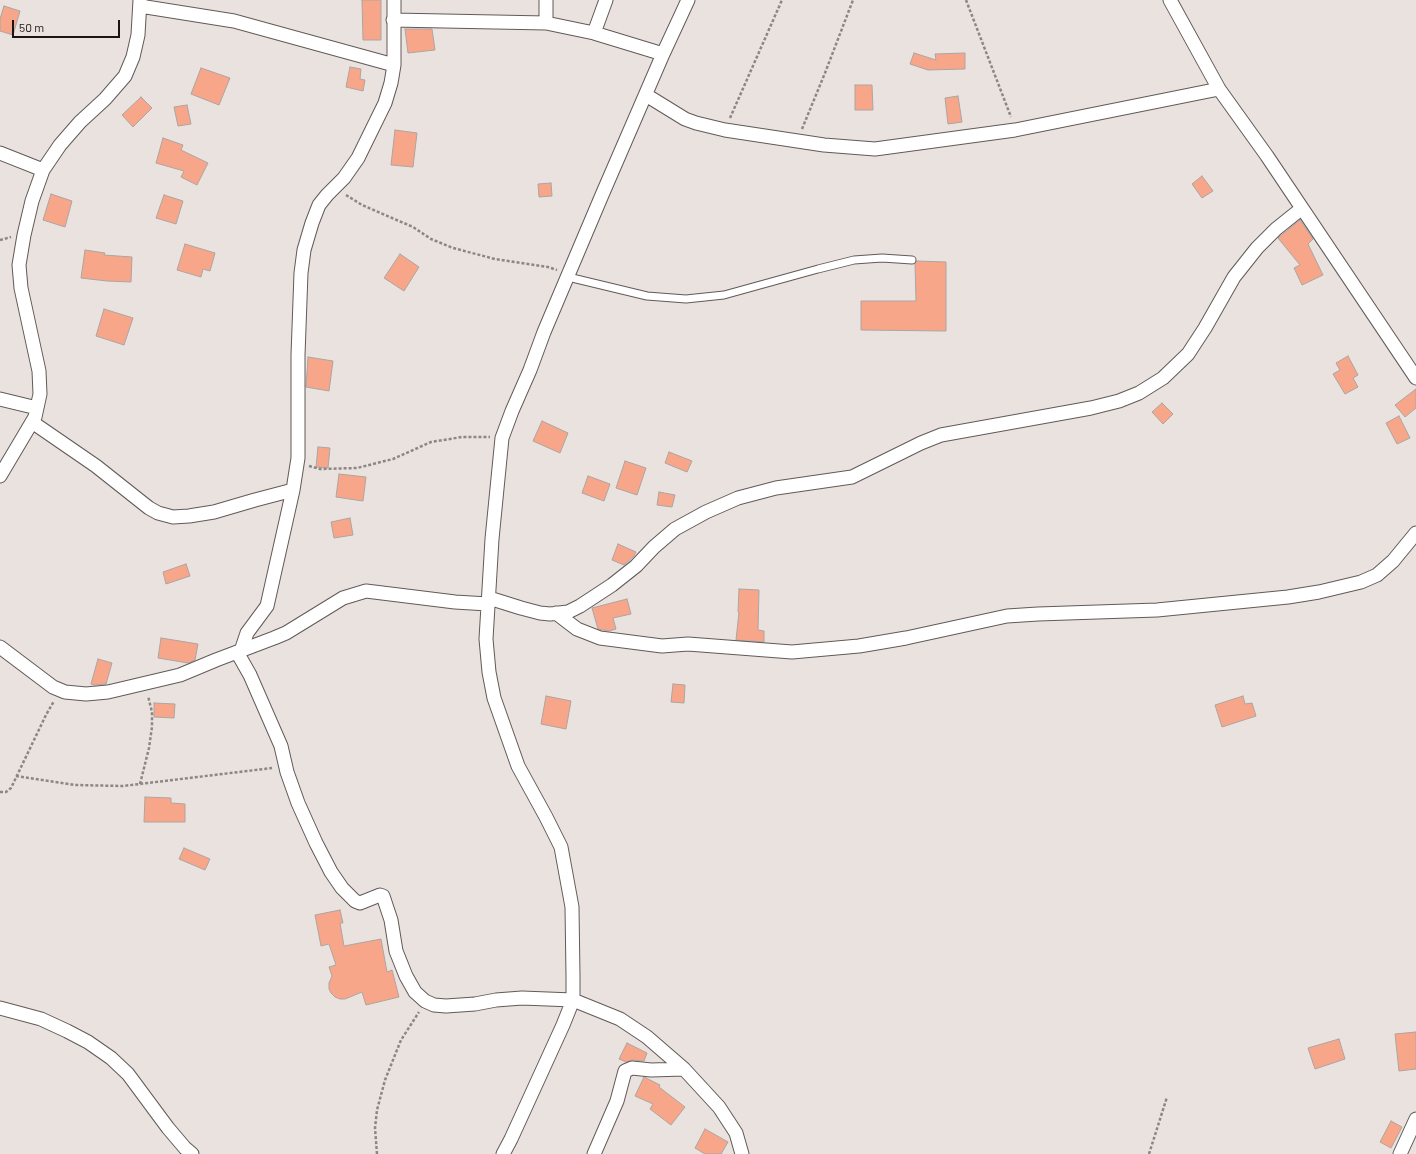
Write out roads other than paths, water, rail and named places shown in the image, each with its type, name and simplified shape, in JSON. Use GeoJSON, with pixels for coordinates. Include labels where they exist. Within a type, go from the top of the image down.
{"type":"FeatureCollection","features":[{"type":"Feature","properties":{"kind":"street"},"geometry":{"type":"LineString","coordinates":[[394,0],[394,65],[391,83],[385,103],[358,158],[344,178],[319,205],[304,250],[301,273],[298,355],[299,434],[293,490],[267,606],[247,633],[239,651],[281,746],[287,772],[298,803],[316,843],[331,872],[342,888],[355,901],[360,903],[380,895],[384,898],[391,920],[396,951],[406,976],[415,992],[425,1002],[434,1005],[446,1006],[522,998],[572,1000],[620,1019],[648,1037],[684,1069],[719,1107],[736,1133],[742,1154]]}},
{"type":"Feature","properties":{"kind":"street"},"geometry":{"type":"LineString","coordinates":[[546,0],[546,23]]}},
{"type":"Feature","properties":{"kind":"street"},"geometry":{"type":"LineString","coordinates":[[594,33],[606,0]]}},
{"type":"Feature","properties":{"kind":"street"},"geometry":{"type":"LineString","coordinates":[[502,1154],[511,1139],[563,1025],[572,1000],[572,907],[561,847],[518,766],[494,698],[488,672],[486,639],[488,601],[492,539],[502,438],[568,275],[663,54],[688,0]]}},
{"type":"Feature","properties":{"kind":"street"},"geometry":{"type":"LineString","coordinates":[[1170,0],[1219,90],[1267,156],[1301,209],[1416,378]]}},
{"type":"Feature","properties":{"kind":"street"},"geometry":{"type":"LineString","coordinates":[[0,476],[35,418],[40,394],[39,371],[26,315],[21,288],[19,265],[32,201],[43,170],[60,145],[80,122],[105,99],[125,76],[133,57],[138,35],[140,3],[234,21],[394,65]]}},
{"type":"Feature","properties":{"kind":"street"},"geometry":{"type":"LineString","coordinates":[[393,20],[546,23],[594,33],[663,54]]}},
{"type":"Feature","properties":{"kind":"street"},"geometry":{"type":"LineString","coordinates":[[646,95],[685,119],[725,130],[824,145],[875,149],[1015,130],[1219,90]]}},
{"type":"Feature","properties":{"kind":"street"},"geometry":{"type":"LineString","coordinates":[[0,153],[43,170]]}},
{"type":"Feature","properties":{"kind":"street"},"geometry":{"type":"LineString","coordinates":[[0,647],[53,687],[73,693],[108,692],[180,675],[286,633],[343,598],[366,591],[441,600],[488,601],[550,614],[568,612],[595,598],[636,566],[654,547],[675,529],[706,512],[738,498],[776,488],[852,477],[921,443],[941,435],[1091,408],[1119,401],[1139,393],[1163,378],[1188,354],[1234,278],[1257,248],[1276,229],[1301,209]]}},
{"type":"Feature","properties":{"kind":"street"},"geometry":{"type":"LineString","coordinates":[[0,399],[37,408]]}},
{"type":"Feature","properties":{"kind":"street"},"geometry":{"type":"LineString","coordinates":[[32,422],[96,466],[149,508],[158,513],[173,517],[214,512],[293,490]]}},
{"type":"Feature","properties":{"kind":"street"},"geometry":{"type":"LineString","coordinates":[[556,613],[577,629],[600,638],[662,646],[688,644],[792,652],[859,646],[1006,616],[1157,610],[1288,597],[1319,592],[1361,582],[1377,575],[1393,561],[1416,533]]}},
{"type":"Feature","properties":{"kind":"street"},"geometry":{"type":"LineString","coordinates":[[0,1008],[41,1019],[67,1030],[111,1058],[128,1074],[168,1128],[192,1154]]}},
{"type":"Feature","properties":{"kind":"street"},"geometry":{"type":"LineString","coordinates":[[594,1154],[617,1101],[625,1071],[632,1068],[651,1070],[684,1069]]}},
{"type":"Feature","properties":{"kind":"street"},"geometry":{"type":"LineString","coordinates":[[1400,1154],[1416,1118]]}},
{"type":"Feature","properties":{"kind":"lane"},"geometry":{"type":"LineString","coordinates":[[568,275],[647,296],[686,299],[724,295],[760,284],[854,260],[882,258],[912,260]]}}]}
